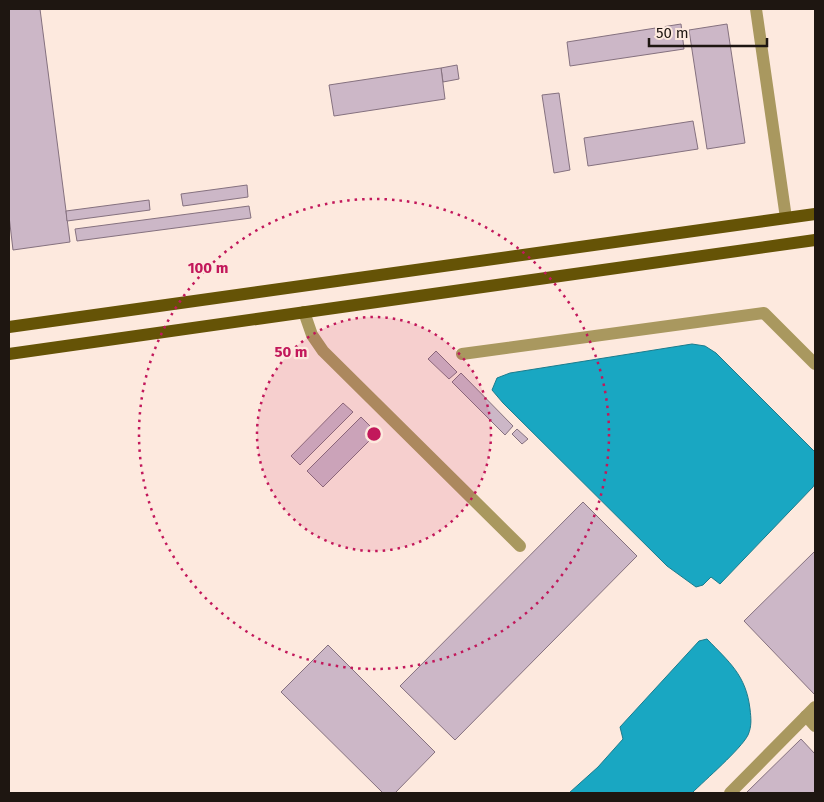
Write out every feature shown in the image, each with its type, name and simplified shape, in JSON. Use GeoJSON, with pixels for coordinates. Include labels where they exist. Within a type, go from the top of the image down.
{"type":"FeatureCollection","features":[{"type":"Feature","properties":{"kind":"main road"},"geometry":{"type":"LineString","coordinates":[[9,327],[815,214]]}},
{"type":"Feature","properties":{"kind":"main road"},"geometry":{"type":"LineString","coordinates":[[9,354],[815,240]]}},
{"type":"Feature","properties":{"kind":"street"},"geometry":{"type":"LineString","coordinates":[[756,9],[786,218]]}},
{"type":"Feature","properties":{"kind":"street"},"geometry":{"type":"LineString","coordinates":[[304,312],[312,335],[323,351],[520,546]]}},
{"type":"Feature","properties":{"kind":"street"},"geometry":{"type":"LineString","coordinates":[[462,354],[764,313],[815,364]]}},
{"type":"Feature","properties":{"kind":"street"},"geometry":{"type":"LineString","coordinates":[[730,793],[815,707]]}},
{"type":"Feature","properties":{"kind":"street"},"geometry":{"type":"LineString","coordinates":[[806,716],[815,726]]}},
{"type":"Feature","properties":{"kind":"water"},"geometry":{"type":"Polygon","coordinates":[[[692,344],[705,346],[716,353],[815,452],[815,483],[813,487],[720,584],[711,577],[703,585],[696,587],[667,566],[492,390],[497,378],[510,373],[692,344]]]}},
{"type":"Feature","properties":{"kind":"water"},"geometry":{"type":"Polygon","coordinates":[[[707,639],[735,670],[745,687],[748,697],[751,716],[750,728],[748,735],[738,748],[692,793],[569,793],[598,767],[623,739],[620,727],[699,641],[707,639]]]}},
{"type":"Feature","properties":{"kind":"building"},"geometry":{"type":"Polygon","coordinates":[[[9,9],[40,9],[70,242],[13,250],[9,216],[9,9]]]}},
{"type":"Feature","properties":{"kind":"building"},"geometry":{"type":"Polygon","coordinates":[[[681,24],[684,49],[570,66],[567,42],[681,24]]]}},
{"type":"Feature","properties":{"kind":"building"},"geometry":{"type":"Polygon","coordinates":[[[727,24],[745,143],[707,149],[689,30],[727,24]]]}},
{"type":"Feature","properties":{"kind":"building"},"geometry":{"type":"Polygon","coordinates":[[[457,65],[459,79],[443,82],[441,68],[457,65]]]}},
{"type":"Feature","properties":{"kind":"building"},"geometry":{"type":"Polygon","coordinates":[[[441,68],[445,99],[334,116],[329,85],[441,68]]]}},
{"type":"Feature","properties":{"kind":"building"},"geometry":{"type":"Polygon","coordinates":[[[559,93],[570,170],[554,173],[542,95],[559,93]]]}},
{"type":"Feature","properties":{"kind":"building"},"geometry":{"type":"Polygon","coordinates":[[[693,121],[698,149],[588,166],[584,138],[693,121]]]}},
{"type":"Feature","properties":{"kind":"building"},"geometry":{"type":"Polygon","coordinates":[[[247,185],[248,197],[183,206],[181,194],[247,185]]]}},
{"type":"Feature","properties":{"kind":"building"},"geometry":{"type":"Polygon","coordinates":[[[149,200],[150,210],[67,221],[66,211],[149,200]]]}},
{"type":"Feature","properties":{"kind":"building"},"geometry":{"type":"Polygon","coordinates":[[[249,206],[251,218],[77,241],[75,229],[249,206]]]}},
{"type":"Feature","properties":{"kind":"building"},"geometry":{"type":"Polygon","coordinates":[[[436,351],[457,372],[449,379],[428,359],[436,351]]]}},
{"type":"Feature","properties":{"kind":"building"},"geometry":{"type":"Polygon","coordinates":[[[461,373],[513,426],[505,435],[452,382],[461,373]]]}},
{"type":"Feature","properties":{"kind":"building"},"geometry":{"type":"Polygon","coordinates":[[[343,403],[353,412],[300,465],[291,456],[343,403]]]}},
{"type":"Feature","properties":{"kind":"building"},"geometry":{"type":"Polygon","coordinates":[[[361,417],[377,433],[323,487],[307,471],[361,417]]]}},
{"type":"Feature","properties":{"kind":"building"},"geometry":{"type":"Polygon","coordinates":[[[517,429],[528,439],[522,444],[512,434],[517,429]]]}},
{"type":"Feature","properties":{"kind":"building"},"geometry":{"type":"Polygon","coordinates":[[[583,502],[637,556],[455,740],[400,686],[583,502]]]}},
{"type":"Feature","properties":{"kind":"building"},"geometry":{"type":"Polygon","coordinates":[[[815,551],[815,695],[744,621],[815,551]]]}},
{"type":"Feature","properties":{"kind":"building"},"geometry":{"type":"Polygon","coordinates":[[[328,645],[435,752],[395,793],[383,793],[281,692],[328,645]]]}},
{"type":"Feature","properties":{"kind":"building"},"geometry":{"type":"Polygon","coordinates":[[[801,739],[815,754],[815,793],[746,793],[801,739]]]}}]}
